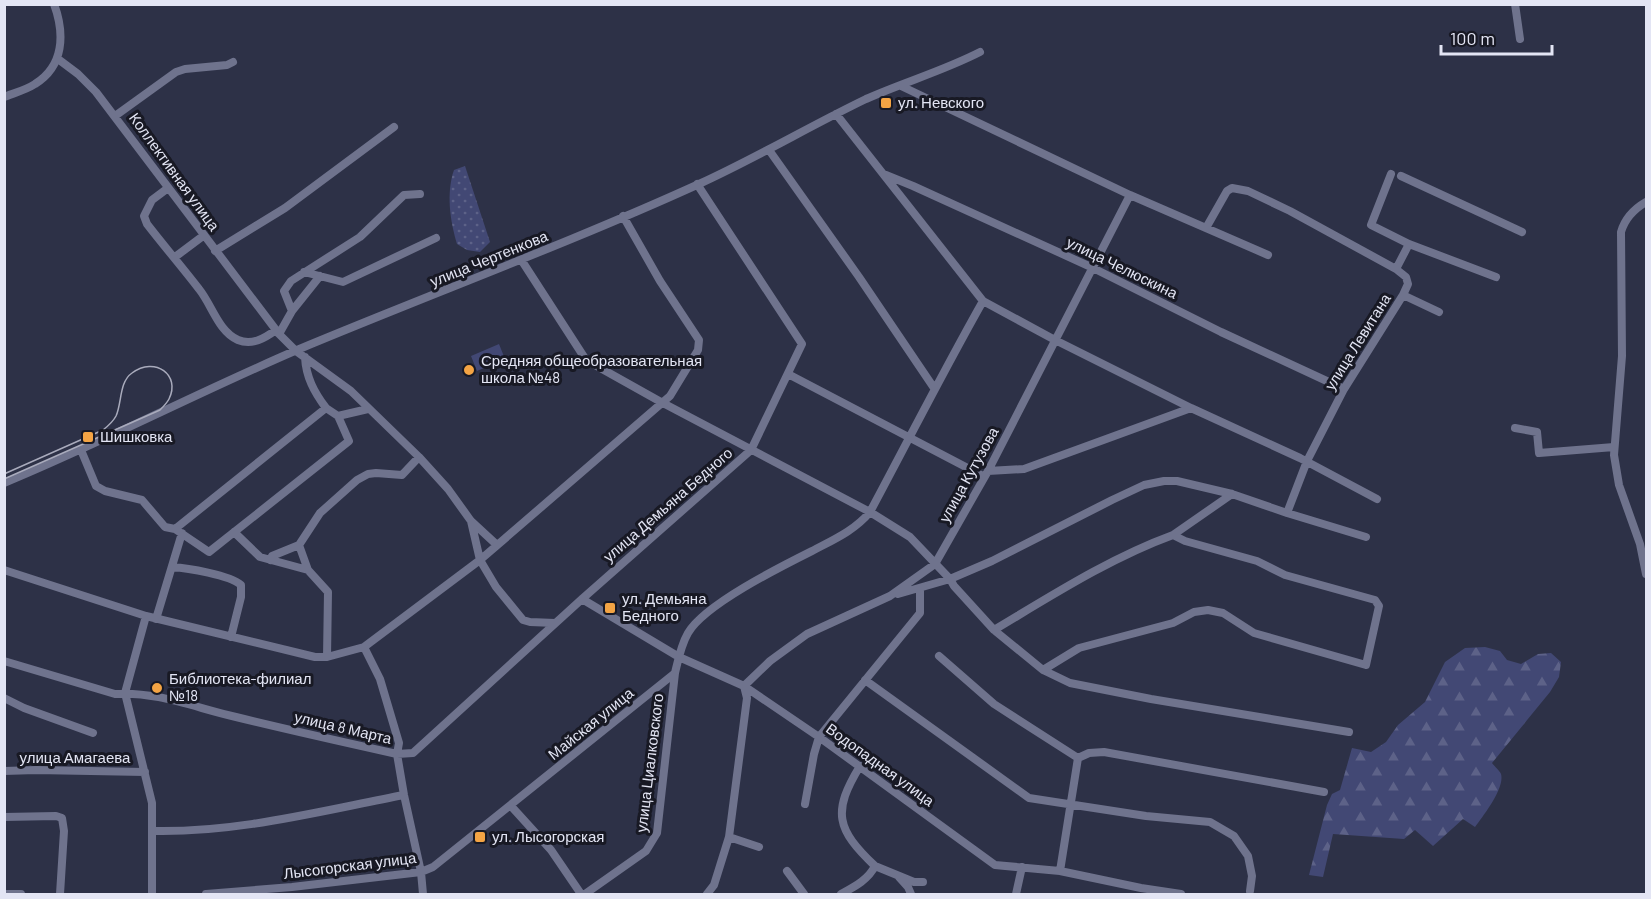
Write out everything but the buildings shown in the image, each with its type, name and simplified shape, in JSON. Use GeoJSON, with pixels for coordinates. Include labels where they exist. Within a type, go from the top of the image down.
{"type":"FeatureCollection","features":[{"type":"Feature","properties":{"kind":"street"},"geometry":{"type":"LineString","coordinates":[[4,97],[35,84],[49,72],[58,59],[61,40],[54,4]]}},
{"type":"Feature","properties":{"kind":"street"},"geometry":{"type":"LineString","coordinates":[[1515,4],[1520,39]]}},
{"type":"Feature","properties":{"kind":"street","name":"улица Чертенкова"},"geometry":{"type":"LineString","coordinates":[[4,483],[296,351],[522,261],[697,184],[769,150],[836,114],[980,52]]}},
{"type":"Feature","properties":{"kind":"street","name":"Коллективная улица"},"geometry":{"type":"LineString","coordinates":[[58,59],[96,92],[278,332],[296,351],[351,391],[419,457],[448,489],[471,520]]}},
{"type":"Feature","properties":{"kind":"street"},"geometry":{"type":"LineString","coordinates":[[115,116],[176,72],[227,65],[233,62]]}},
{"type":"Feature","properties":{"kind":"street"},"geometry":{"type":"LineString","coordinates":[[901,86],[1130,195],[1268,255]]}},
{"type":"Feature","properties":{"kind":"street"},"geometry":{"type":"LineString","coordinates":[[836,114],[983,301],[1191,408],[1307,461],[1377,499]]}},
{"type":"Feature","properties":{"kind":"street"},"geometry":{"type":"LineString","coordinates":[[215,251],[285,208],[394,127]]}},
{"type":"Feature","properties":{"kind":"street"},"geometry":{"type":"LineString","coordinates":[[769,150],[934,388]]}},
{"type":"Feature","properties":{"kind":"street"},"geometry":{"type":"LineString","coordinates":[[1391,174],[1371,225],[1409,244],[1496,277]]}},
{"type":"Feature","properties":{"kind":"street","name":"улица Челюскина"},"geometry":{"type":"LineString","coordinates":[[885,175],[1092,267],[1221,332],[1344,389]]}},
{"type":"Feature","properties":{"kind":"street"},"geometry":{"type":"LineString","coordinates":[[1401,176],[1522,232]]}},
{"type":"Feature","properties":{"kind":"street","name":"улица Демьяна Бедного"},"geometry":{"type":"LineString","coordinates":[[397,754],[412,753],[538,638],[752,450],[802,344],[697,184]]}},
{"type":"Feature","properties":{"kind":"street"},"geometry":{"type":"LineString","coordinates":[[168,188],[152,200],[144,216],[147,224],[175,257],[188,278],[200,290],[221,324],[235,339],[243,342],[259,340],[278,332],[292,310],[320,276]]}},
{"type":"Feature","properties":{"kind":"street"},"geometry":{"type":"LineString","coordinates":[[1206,228],[1227,191],[1232,188],[1248,191],[1318,225],[1396,269],[1409,244]]}},
{"type":"Feature","properties":{"kind":"street"},"geometry":{"type":"LineString","coordinates":[[292,310],[284,291],[291,281],[360,237],[404,195],[420,194]]}},
{"type":"Feature","properties":{"kind":"street","name":"улица Кутузова"},"geometry":{"type":"LineString","coordinates":[[744,686],[770,661],[807,634],[890,596],[935,564],[986,473],[1130,195]]}},
{"type":"Feature","properties":{"kind":"street"},"geometry":{"type":"LineString","coordinates":[[1647,202],[1636,208],[1624,222],[1621,232],[1622,356],[1614,447],[1619,485],[1640,544],[1647,574]]}},
{"type":"Feature","properties":{"kind":"street"},"geometry":{"type":"LineString","coordinates":[[4,570],[156,619],[315,657],[327,657],[364,647],[480,560],[670,396],[687,369],[698,350],[699,340],[660,281],[623,216]]}},
{"type":"Feature","properties":{"kind":"street"},"geometry":{"type":"LineString","coordinates":[[175,257],[203,236]]}},
{"type":"Feature","properties":{"kind":"street"},"geometry":{"type":"LineString","coordinates":[[304,272],[343,282],[436,238]]}},
{"type":"Feature","properties":{"kind":"street"},"geometry":{"type":"LineString","coordinates":[[522,261],[586,360],[870,512],[910,537],[994,630],[1043,670],[1070,683],[1349,732]]}},
{"type":"Feature","properties":{"kind":"street","name":"улица Левитана"},"geometry":{"type":"LineString","coordinates":[[1287,513],[1307,461],[1344,389],[1408,284],[1406,277],[1396,269]]}},
{"type":"Feature","properties":{"kind":"street"},"geometry":{"type":"LineString","coordinates":[[1403,295],[1439,312]]}},
{"type":"Feature","properties":{"kind":"street"},"geometry":{"type":"LineString","coordinates":[[675,673],[688,632],[704,616],[758,579],[847,533],[862,522],[870,512],[934,388],[983,301]]}},
{"type":"Feature","properties":{"kind":"street"},"geometry":{"type":"LineString","coordinates":[[81,450],[96,486],[105,491],[142,500],[165,527],[178,531],[208,552],[349,441],[338,416],[326,408],[317,396],[306,372],[305,357]]}},
{"type":"Feature","properties":{"kind":"street"},"geometry":{"type":"LineString","coordinates":[[788,374],[910,438],[986,473],[1024,469],[1191,408]]}},
{"type":"Feature","properties":{"kind":"street"},"geometry":{"type":"LineString","coordinates":[[156,619],[172,567],[178,531],[326,408]]}},
{"type":"Feature","properties":{"kind":"street"},"geometry":{"type":"LineString","coordinates":[[338,416],[368,409]]}},
{"type":"Feature","properties":{"kind":"street"},"geometry":{"type":"LineString","coordinates":[[1515,428],[1537,432],[1539,453],[1614,447]]}},
{"type":"Feature","properties":{"kind":"street"},"geometry":{"type":"LineString","coordinates":[[270,560],[272,556],[299,544],[320,513],[357,480],[376,473],[402,475],[419,457]]}},
{"type":"Feature","properties":{"kind":"street"},"geometry":{"type":"LineString","coordinates":[[890,596],[950,579],[992,561],[1144,485],[1164,481],[1177,481],[1232,494],[1366,537]]}},
{"type":"Feature","properties":{"kind":"street"},"geometry":{"type":"LineString","coordinates":[[994,630],[1135,550],[1173,535],[1232,494]]}},
{"type":"Feature","properties":{"kind":"street"},"geometry":{"type":"LineString","coordinates":[[471,520],[497,545]]}},
{"type":"Feature","properties":{"kind":"street"},"geometry":{"type":"LineString","coordinates":[[471,520],[480,560],[496,587],[524,620],[555,623]]}},
{"type":"Feature","properties":{"kind":"street"},"geometry":{"type":"LineString","coordinates":[[234,532],[260,557],[308,570]]}},
{"type":"Feature","properties":{"kind":"street"},"geometry":{"type":"LineString","coordinates":[[1043,670],[1079,648],[1173,623],[1194,612],[1208,610],[1223,612],[1254,633],[1366,664],[1379,606],[1375,600],[1285,575],[1257,561],[1185,542],[1173,535]]}},
{"type":"Feature","properties":{"kind":"street"},"geometry":{"type":"LineString","coordinates":[[299,544],[308,570],[328,591],[327,657]]}},
{"type":"Feature","properties":{"kind":"street"},"geometry":{"type":"LineString","coordinates":[[172,567],[191,568],[230,579],[241,585],[242,597],[231,637]]}},
{"type":"Feature","properties":{"kind":"street"},"geometry":{"type":"LineString","coordinates":[[805,804],[819,737],[920,613],[920,588]]}},
{"type":"Feature","properties":{"kind":"street","name":"Водопадная улица"},"geometry":{"type":"LineString","coordinates":[[582,599],[679,657],[744,686],[860,766],[995,865],[1060,871],[1181,894]]}},
{"type":"Feature","properties":{"kind":"street"},"geometry":{"type":"LineString","coordinates":[[146,616],[125,693],[152,803],[152,894]]}},
{"type":"Feature","properties":{"kind":"street"},"geometry":{"type":"LineString","coordinates":[[364,647],[380,679],[399,743],[397,754],[421,872],[423,894]]}},
{"type":"Feature","properties":{"kind":"street"},"geometry":{"type":"LineString","coordinates":[[939,656],[994,704],[1078,758]]}},
{"type":"Feature","properties":{"kind":"street","name":"улица 8 Марта"},"geometry":{"type":"LineString","coordinates":[[4,661],[115,694],[132,692],[156,697],[397,754]]}},
{"type":"Feature","properties":{"kind":"street","name":"Майская улица"},"geometry":{"type":"LineString","coordinates":[[511,806],[675,673]]}},
{"type":"Feature","properties":{"kind":"street","name":"улица Циалковского"},"geometry":{"type":"LineString","coordinates":[[589,893],[645,851],[657,833],[675,673]]}},
{"type":"Feature","properties":{"kind":"street"},"geometry":{"type":"LineString","coordinates":[[865,680],[1029,798],[1146,816],[1210,822],[1234,836],[1248,856],[1252,876],[1250,891]]}},
{"type":"Feature","properties":{"kind":"street"},"geometry":{"type":"LineString","coordinates":[[707,894],[714,885],[729,837],[747,698],[744,686]]}},
{"type":"Feature","properties":{"kind":"street"},"geometry":{"type":"LineString","coordinates":[[4,698],[24,708],[93,733]]}},
{"type":"Feature","properties":{"kind":"street"},"geometry":{"type":"LineString","coordinates":[[1078,758],[1089,753],[1104,753],[1324,792]]}},
{"type":"Feature","properties":{"kind":"street"},"geometry":{"type":"LineString","coordinates":[[1060,871],[1078,758]]}},
{"type":"Feature","properties":{"kind":"street"},"geometry":{"type":"LineString","coordinates":[[860,766],[843,798],[844,828],[862,853],[875,866],[914,882],[924,882]]}},
{"type":"Feature","properties":{"kind":"street","name":"улица Амагаева"},"geometry":{"type":"LineString","coordinates":[[4,771],[145,772]]}},
{"type":"Feature","properties":{"kind":"street"},"geometry":{"type":"LineString","coordinates":[[152,831],[190,832],[250,825],[404,795]]}},
{"type":"Feature","properties":{"kind":"street"},"geometry":{"type":"LineString","coordinates":[[511,806],[589,893]]}},
{"type":"Feature","properties":{"kind":"street","name":"Лысогорская улица"},"geometry":{"type":"LineString","coordinates":[[206,894],[292,891],[421,872],[433,867],[511,806]]}},
{"type":"Feature","properties":{"kind":"street"},"geometry":{"type":"LineString","coordinates":[[4,817],[56,816],[62,818],[64,831],[60,894]]}},
{"type":"Feature","properties":{"kind":"street"},"geometry":{"type":"LineString","coordinates":[[729,837],[759,847]]}},
{"type":"Feature","properties":{"kind":"street"},"geometry":{"type":"LineString","coordinates":[[841,894],[864,879],[875,866]]}},
{"type":"Feature","properties":{"kind":"street"},"geometry":{"type":"LineString","coordinates":[[1017,894],[1022,867]]}},
{"type":"Feature","properties":{"kind":"street"},"geometry":{"type":"LineString","coordinates":[[787,871],[804,894]]}},
{"type":"Feature","properties":{"kind":"street"},"geometry":{"type":"LineString","coordinates":[[897,875],[908,887],[910,894]]}},
{"type":"Feature","properties":{"kind":"street"},"geometry":{"type":"LineString","coordinates":[[4,894],[21,894]]}},
{"type":"Feature","properties":{"kind":"green space"},"geometry":{"type":"Polygon","coordinates":[[[465,166],[490,242],[480,252],[467,250],[457,244],[452,226],[450,188],[454,170],[465,166]]]}},
{"type":"Feature","properties":{"kind":"green space"},"geometry":{"type":"Polygon","coordinates":[[[499,344],[505,359],[477,371],[471,356],[499,344]]]}},
{"type":"Feature","properties":{"kind":"green space"},"geometry":{"type":"Polygon","coordinates":[[[1485,647],[1500,651],[1507,660],[1521,664],[1538,654],[1551,653],[1561,662],[1559,677],[1550,692],[1492,763],[1501,774],[1500,787],[1475,827],[1463,819],[1433,846],[1415,830],[1404,839],[1333,834],[1323,877],[1309,875],[1327,805],[1332,794],[1340,790],[1352,748],[1371,752],[1386,742],[1398,725],[1425,702],[1445,662],[1465,648],[1485,647]]]}},
{"type":"Feature","properties":{"kind":"tram line"},"geometry":{"type":"LineString","coordinates":[[4,474],[103,430],[116,416],[123,387],[132,373],[141,368],[157,367],[169,376],[172,390],[160,410],[4,479]]}},
{"type":"Feature","properties":{"kind":"place","name":"ул. Невского"},"geometry":{"type":"Point","coordinates":[886,103]}},
{"type":"Feature","properties":{"kind":"place","name":"Средняя общеобразовательная школа №48"},"geometry":{"type":"Point","coordinates":[469,370]}},
{"type":"Feature","properties":{"kind":"place","name":"Шишковка"},"geometry":{"type":"Point","coordinates":[88,437]}},
{"type":"Feature","properties":{"kind":"place","name":"ул. Демьяна Бедного"},"geometry":{"type":"Point","coordinates":[610,608]}},
{"type":"Feature","properties":{"kind":"place","name":"Библиотека-филиал №18"},"geometry":{"type":"Point","coordinates":[157,688]}},
{"type":"Feature","properties":{"kind":"place","name":"ул. Лысогорская"},"geometry":{"type":"Point","coordinates":[480,837]}}]}
